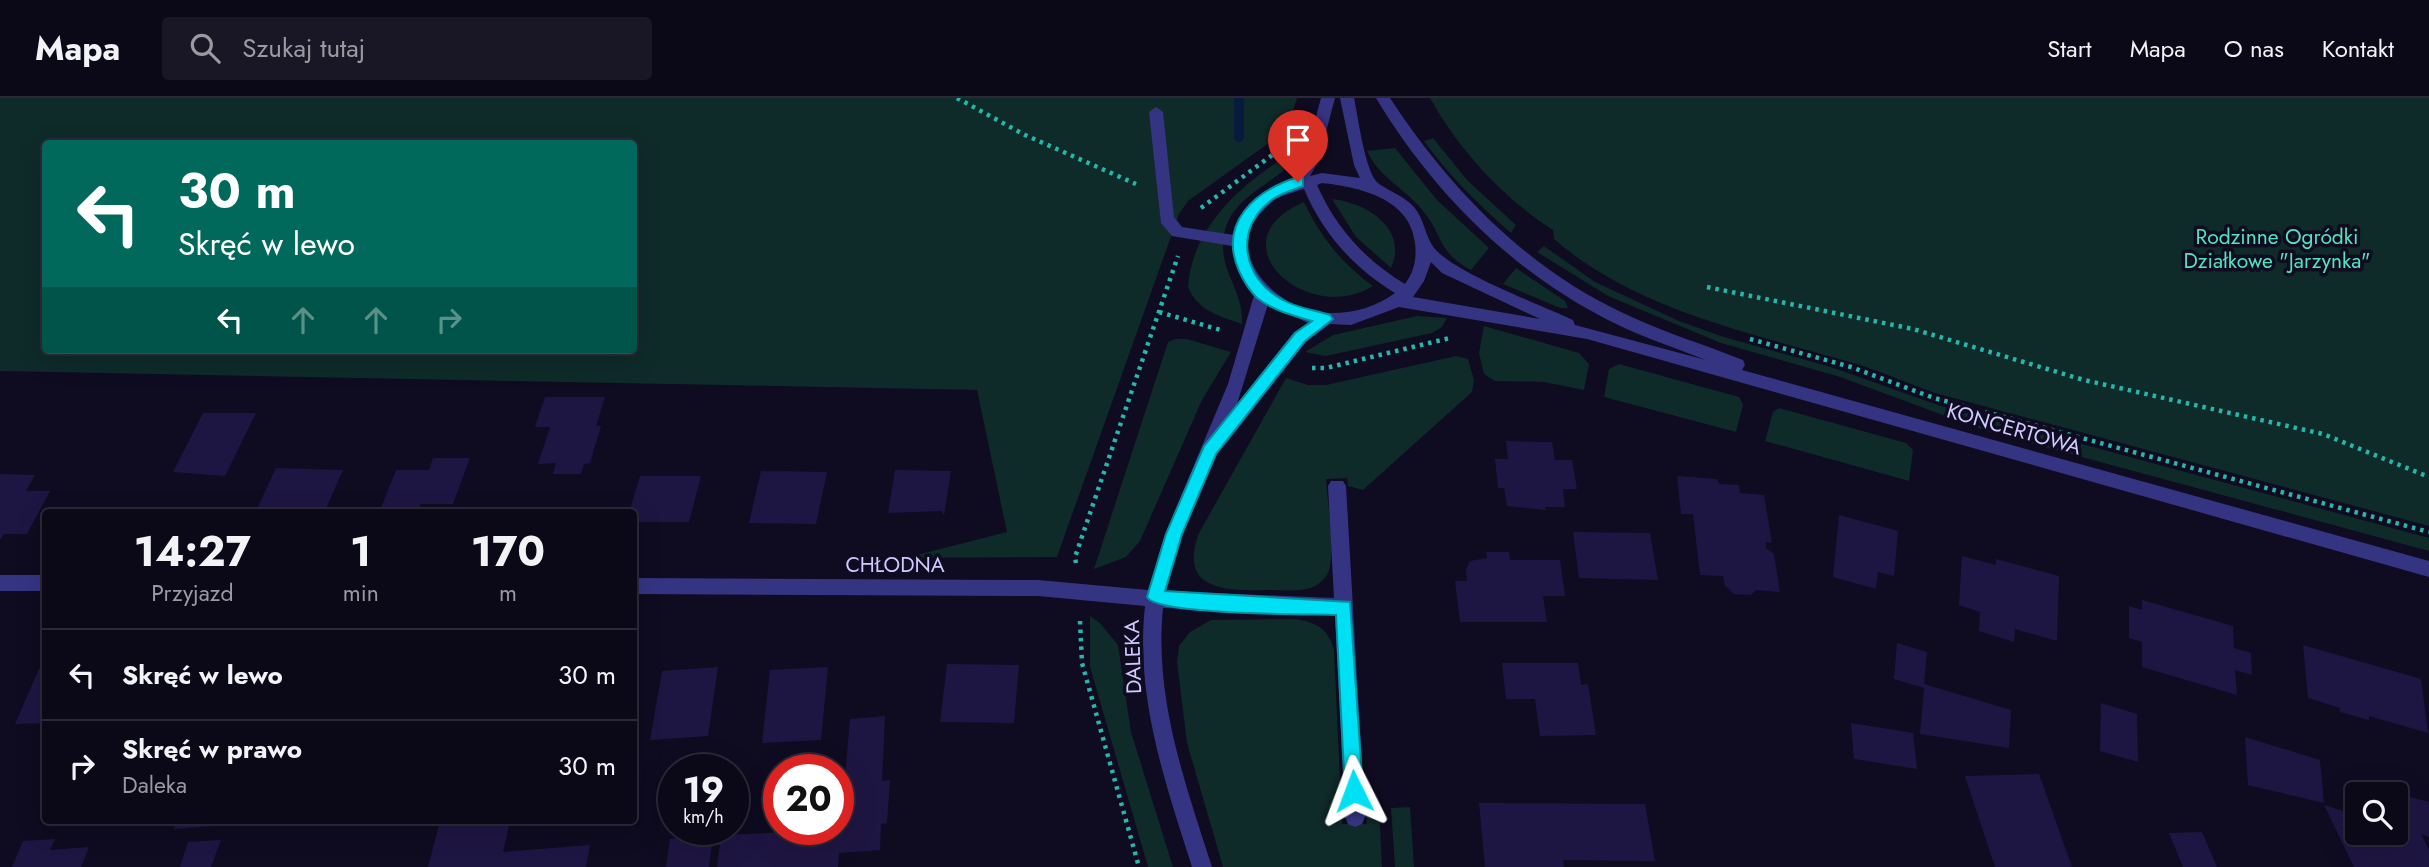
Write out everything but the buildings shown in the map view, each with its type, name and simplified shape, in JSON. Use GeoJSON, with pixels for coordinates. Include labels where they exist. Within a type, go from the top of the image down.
{"type":"FeatureCollection","features":[{"type":"Feature","properties":{"kind":"street"},"geometry":{"type":"LineString","coordinates":[[1303,181],[1311,162],[1328,98]]}},
{"type":"Feature","properties":{"kind":"street"},"geometry":{"type":"LineString","coordinates":[[1348,98],[1361,165],[1371,186]]}},
{"type":"Feature","properties":{"kind":"street"},"geometry":{"type":"LineString","coordinates":[[1383,98],[1437,177],[1488,230],[1561,284],[1600,309],[1815,396]]}},
{"type":"Feature","properties":{"kind":"street"},"geometry":{"type":"LineString","coordinates":[[1156,112],[1166,219],[1177,232],[1238,241]]}},
{"type":"Feature","properties":{"kind":"street"},"geometry":{"type":"LineString","coordinates":[[1348,180],[1371,186],[1409,212],[1423,235],[1425,248],[1420,277],[1403,297],[1364,316],[1325,319],[1280,306],[1262,293],[1243,268],[1238,241],[1248,215],[1257,204],[1268,195],[1303,181],[1348,180]]}},
{"type":"Feature","properties":{"kind":"street"},"geometry":{"type":"LineString","coordinates":[[1303,181],[1335,235],[1403,297]]}},
{"type":"Feature","properties":{"kind":"street","name":"KONCERTOWA"},"geometry":{"type":"LineString","coordinates":[[1425,248],[1448,268],[1587,333]]}},
{"type":"Feature","properties":{"kind":"street","name":"DALEKA"},"geometry":{"type":"LineString","coordinates":[[1202,867],[1155,694],[1151,645],[1155,597],[1174,534],[1210,451],[1257,320],[1262,293]]}},
{"type":"Feature","properties":{"kind":"street","name":"KONCERTOWA"},"geometry":{"type":"LineString","coordinates":[[1403,297],[1587,333],[2429,569]]}},
{"type":"Feature","properties":{"kind":"street","name":"DALEKA"},"geometry":{"type":"LineString","coordinates":[[1210,451],[1300,337],[1325,319]]}},
{"type":"Feature","properties":{"kind":"street"},"geometry":{"type":"LineString","coordinates":[[1337,486],[1355,817]]}},
{"type":"Feature","properties":{"kind":"street"},"geometry":{"type":"LineString","coordinates":[[0,583],[42,583]]}},
{"type":"Feature","properties":{"kind":"street","name":"CHŁODNA"},"geometry":{"type":"LineString","coordinates":[[637,586],[1078,590],[1190,602],[1344,607]]}},
{"type":"Feature","properties":{"kind":"path"},"geometry":{"type":"LineString","coordinates":[[957,98],[1025,135],[1162,196]]}},
{"type":"Feature","properties":{"kind":"path"},"geometry":{"type":"LineString","coordinates":[[1139,867],[1082,663],[1075,557],[1186,234],[1204,205],[1298,136]]}},
{"type":"Feature","properties":{"kind":"path"},"geometry":{"type":"LineString","coordinates":[[1707,287],[1913,329],[2084,380],[2323,434],[2429,477]]}},
{"type":"Feature","properties":{"kind":"path"},"geometry":{"type":"LineString","coordinates":[[1303,365],[1326,368],[1446,341],[1455,334]]}},
{"type":"Feature","properties":{"kind":"path"},"geometry":{"type":"LineString","coordinates":[[1746,338],[1851,367],[1934,398],[2429,532]]}},
{"type":"Feature","properties":{"kind":"green space"},"geometry":{"type":"Polygon","coordinates":[[[0,98],[1297,98],[1287,130],[1188,201],[1179,214],[1057,557],[905,558],[1007,532],[977,390],[0,371],[0,98]]]}},
{"type":"Feature","properties":{"kind":"green space","name":"Rodzinne Ogródki Działkowe \"Jarzynka\""},"geometry":{"type":"Polygon","coordinates":[[[1430,98],[2429,98],[2429,526],[1935,393],[1860,365],[1740,331],[1660,303],[1587,264],[1554,239],[1553,230],[1500,188],[1468,154],[1430,98]]]}},
{"type":"Feature","properties":{"kind":"green space"},"geometry":{"type":"Polygon","coordinates":[[[1433,138],[1468,181],[1516,225],[1511,233],[1476,201],[1424,141],[1433,138]]]}},
{"type":"Feature","properties":{"kind":"green space"},"geometry":{"type":"Polygon","coordinates":[[[1305,147],[1283,171],[1243,201],[1226,228],[1224,256],[1240,303],[1242,324],[1210,312],[1197,302],[1188,287],[1200,242],[1212,222],[1244,187],[1305,147]]]}},
{"type":"Feature","properties":{"kind":"green space"},"geometry":{"type":"Polygon","coordinates":[[[1395,148],[1437,200],[1489,248],[1471,270],[1446,250],[1423,211],[1379,169],[1367,151],[1395,148]]]}},
{"type":"Feature","properties":{"kind":"green space"},"geometry":{"type":"Polygon","coordinates":[[[1332,199],[1358,206],[1381,220],[1394,241],[1395,254],[1391,268],[1356,237],[1332,199]]]}},
{"type":"Feature","properties":{"kind":"green space"},"geometry":{"type":"Polygon","coordinates":[[[1304,202],[1333,248],[1351,268],[1373,286],[1347,296],[1321,296],[1298,288],[1279,274],[1268,257],[1267,237],[1278,218],[1304,202]]]}},
{"type":"Feature","properties":{"kind":"green space"},"geometry":{"type":"Polygon","coordinates":[[[1544,246],[1595,282],[1679,321],[1724,337],[1831,367],[1938,405],[2429,538],[2429,551],[1986,431],[1840,377],[1721,343],[1608,296],[1537,252],[1544,246]]]}},
{"type":"Feature","properties":{"kind":"green space"},"geometry":{"type":"Polygon","coordinates":[[[1516,268],[1565,301],[1568,308],[1560,308],[1503,284],[1516,268]]]}},
{"type":"Feature","properties":{"kind":"green space"},"geometry":{"type":"Polygon","coordinates":[[[1417,316],[1447,318],[1442,327],[1432,333],[1326,356],[1305,352],[1333,335],[1417,316]]]}},
{"type":"Feature","properties":{"kind":"green space"},"geometry":{"type":"Polygon","coordinates":[[[1484,326],[1579,353],[1589,364],[1584,390],[1544,382],[1495,381],[1484,374],[1479,353],[1484,326]]]}},
{"type":"Feature","properties":{"kind":"green space"},"geometry":{"type":"Polygon","coordinates":[[[1187,339],[1231,352],[1202,400],[1140,541],[1126,557],[1094,569],[1168,342],[1187,339]]]}},
{"type":"Feature","properties":{"kind":"green space"},"geometry":{"type":"Polygon","coordinates":[[[1456,356],[1468,359],[1474,380],[1472,392],[1363,490],[1348,486],[1347,478],[1326,479],[1331,556],[1327,575],[1320,583],[1301,590],[1237,590],[1210,584],[1200,577],[1195,567],[1194,552],[1199,533],[1286,378],[1308,385],[1326,385],[1456,356]]]}},
{"type":"Feature","properties":{"kind":"green space"},"geometry":{"type":"Polygon","coordinates":[[[1619,364],[1739,397],[1743,405],[1736,432],[1604,397],[1609,369],[1619,364]]]}},
{"type":"Feature","properties":{"kind":"green space"},"geometry":{"type":"Polygon","coordinates":[[[1779,408],[1906,443],[1913,450],[1909,481],[1765,441],[1773,412],[1779,408]]]}},
{"type":"Feature","properties":{"kind":"green space"},"geometry":{"type":"Polygon","coordinates":[[[1090,616],[1100,623],[1118,645],[1131,732],[1173,867],[1148,867],[1090,667],[1090,616]]]}},
{"type":"Feature","properties":{"kind":"green space"},"geometry":{"type":"Polygon","coordinates":[[[1295,619],[1320,627],[1334,649],[1342,824],[1367,824],[1366,814],[1379,808],[1382,867],[1223,867],[1187,743],[1177,662],[1179,646],[1190,632],[1211,620],[1295,619]]]}},
{"type":"Feature","properties":{"kind":"green space"},"geometry":{"type":"Polygon","coordinates":[[[1410,807],[1414,867],[1395,867],[1391,808],[1410,807]]]}},
{"type":"Feature","properties":{"kind":"waterway"},"geometry":{"type":"LineString","coordinates":[[1239,98],[1239,139]]}},
{"type":"Feature","properties":{"kind":"route"},"geometry":{"type":"LineString","coordinates":[[1298,182],[1268,195],[1248,215],[1238,241],[1239,255],[1251,282],[1262,293],[1280,306],[1325,319],[1300,337],[1210,451],[1174,534],[1155,597],[1190,602],[1344,607],[1354,791]]}}]}
